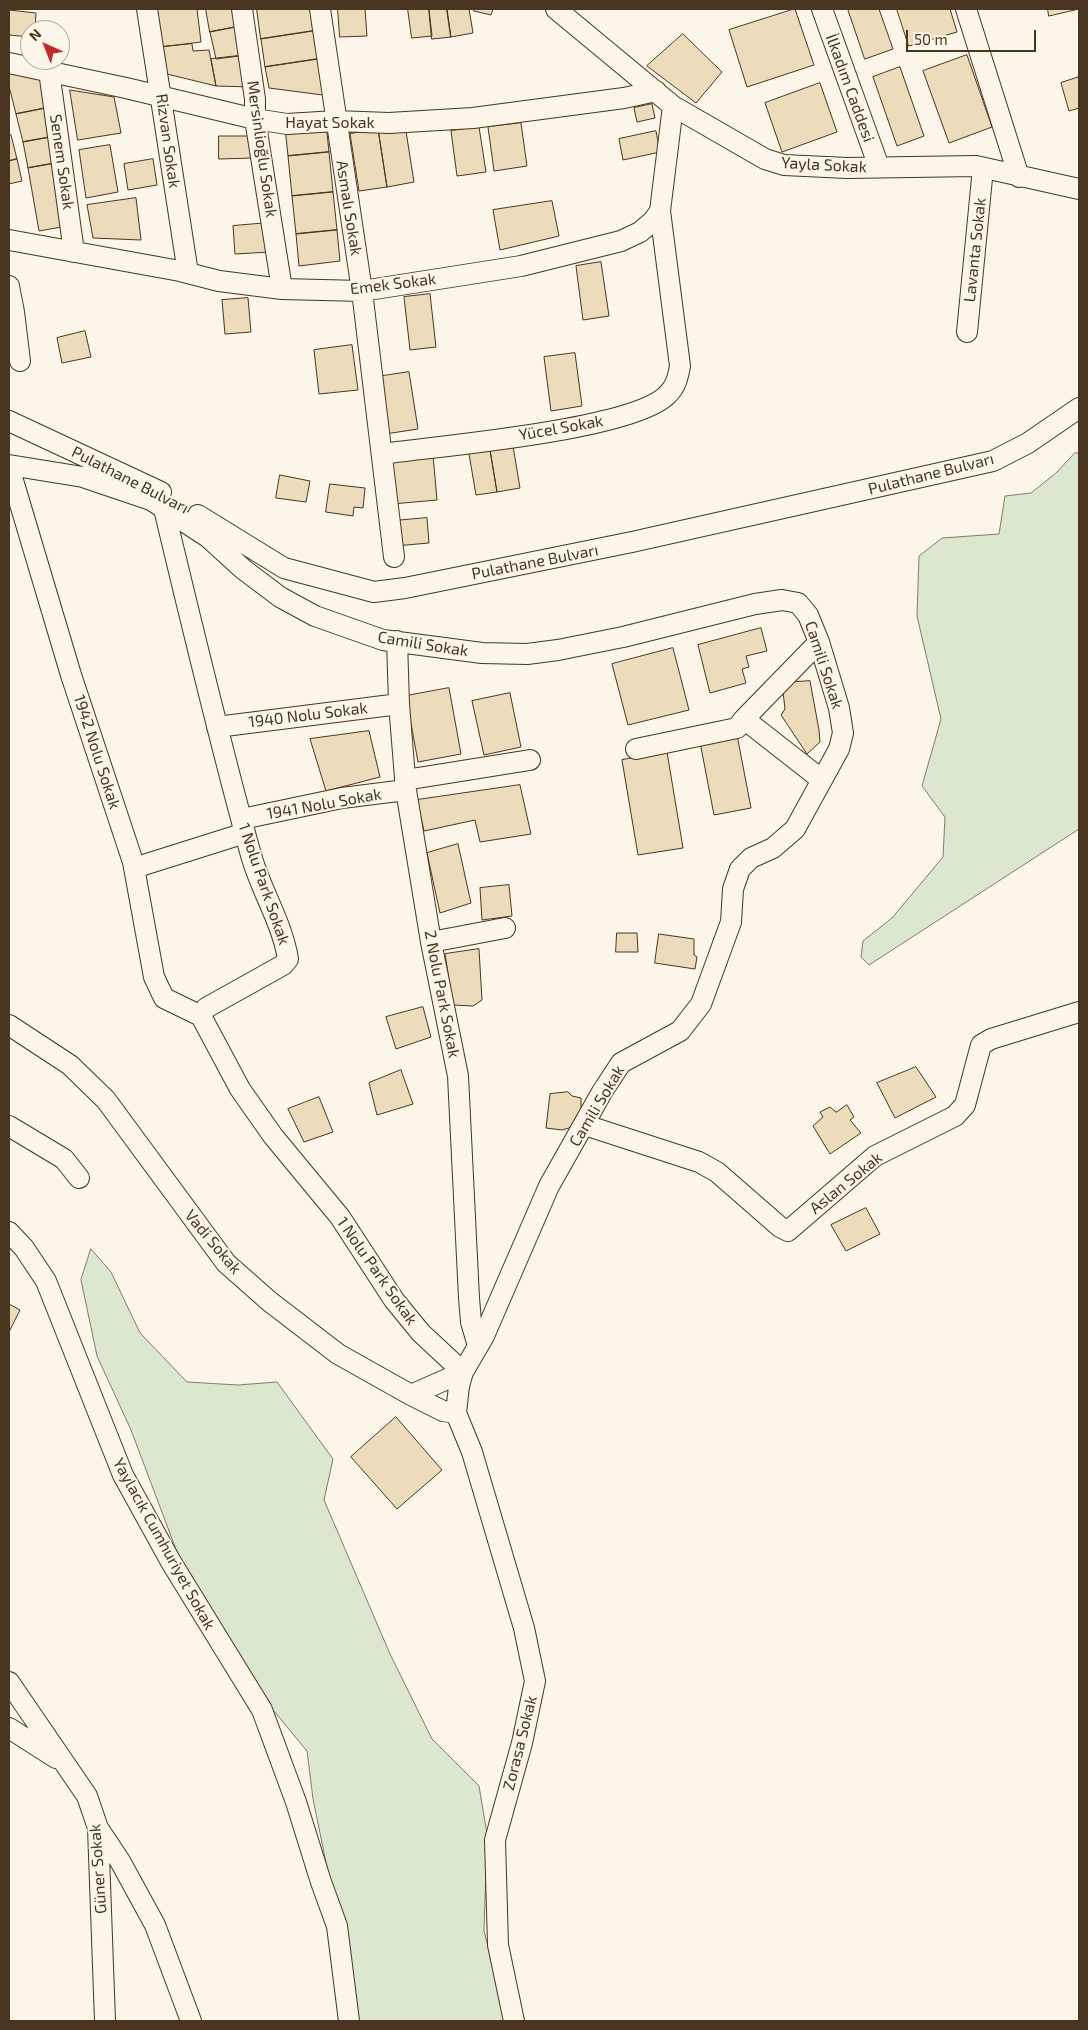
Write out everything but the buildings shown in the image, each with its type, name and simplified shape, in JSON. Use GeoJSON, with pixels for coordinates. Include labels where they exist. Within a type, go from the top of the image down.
{"type":"FeatureCollection","features":[{"type":"Feature","properties":{"kind":"street","name":"Rizvan Sokak"},"geometry":{"type":"LineString","coordinates":[[147,9],[188,273]]}},
{"type":"Feature","properties":{"kind":"street","name":"Mersinlioğlu Sokak"},"geometry":{"type":"LineString","coordinates":[[242,9],[255,99],[255,119],[282,289]]}},
{"type":"Feature","properties":{"kind":"street","name":"Asmalı Sokak"},"geometry":{"type":"LineString","coordinates":[[320,9],[362,291],[394,557]]}},
{"type":"Feature","properties":{"kind":"street","name":"Yayla Sokak"},"geometry":{"type":"LineString","coordinates":[[556,9],[673,106],[750,152],[784,165],[958,166],[982,168],[1079,188]]}},
{"type":"Feature","properties":{"kind":"street","name":"İlkadım Caddesi"},"geometry":{"type":"LineString","coordinates":[[822,9],[879,167]]}},
{"type":"Feature","properties":{"kind":"street"},"geometry":{"type":"LineString","coordinates":[[966,9],[1019,177]]}},
{"type":"Feature","properties":{"kind":"street","name":"Hayat Sokak"},"geometry":{"type":"LineString","coordinates":[[9,63],[161,96],[255,119],[287,124],[336,121],[389,123],[473,118],[624,98],[656,91]]}},
{"type":"Feature","properties":{"kind":"street","name":"Senem Sokak"},"geometry":{"type":"LineString","coordinates":[[49,71],[74,252]]}},
{"type":"Feature","properties":{"kind":"street"},"geometry":{"type":"LineString","coordinates":[[660,211],[673,106]]}},
{"type":"Feature","properties":{"kind":"street","name":"Lavanta Sokak"},"geometry":{"type":"LineString","coordinates":[[967,332],[982,168]]}},
{"type":"Feature","properties":{"kind":"street","name":"Emek Sokak"},"geometry":{"type":"LineString","coordinates":[[9,240],[188,273],[219,281],[282,289],[362,291],[521,266],[621,241],[640,232],[653,221],[660,211]]}},
{"type":"Feature","properties":{"kind":"street","name":"Yücel Sokak"},"geometry":{"type":"LineString","coordinates":[[382,454],[593,425],[653,406],[668,395],[677,381],[680,366],[660,211]]}},
{"type":"Feature","properties":{"kind":"street"},"geometry":{"type":"LineString","coordinates":[[9,286],[11,312],[20,361]]}},
{"type":"Feature","properties":{"kind":"street","name":"Pulathane Bulvarı"},"geometry":{"type":"LineString","coordinates":[[9,421],[162,493],[284,568],[374,592],[405,588],[632,542],[993,461],[1028,443],[1079,408]]}},
{"type":"Feature","properties":{"kind":"street","name":"Camili Sokak"},"geometry":{"type":"LineString","coordinates":[[9,466],[83,477],[151,500],[209,538],[243,569],[280,597],[315,616],[384,640],[482,653],[527,654],[623,637],[755,604],[782,600],[798,603],[808,615],[819,642],[839,708],[843,733],[838,749],[795,829],[773,848],[751,858],[740,869],[733,889],[732,922],[701,1004],[680,1031],[621,1062],[602,1092],[549,1186],[478,1346],[463,1372],[459,1386],[456,1413]]}},
{"type":"Feature","properties":{"kind":"street","name":"1942 Nolu Sokak"},"geometry":{"type":"LineString","coordinates":[[9,466],[71,675],[134,868],[154,977],[164,998],[201,1016]]}},
{"type":"Feature","properties":{"kind":"street","name":"1 Nolu Park Sokak"},"geometry":{"type":"LineString","coordinates":[[164,509],[217,727],[252,858],[285,941],[288,959],[283,964],[206,1008],[201,1016],[240,1089],[273,1136],[340,1218],[394,1300],[415,1326],[463,1372]]}},
{"type":"Feature","properties":{"kind":"street","name":"2 Nolu Park Sokak"},"geometry":{"type":"LineString","coordinates":[[397,642],[398,704],[406,785],[431,942],[458,1076],[469,1298],[471,1322],[478,1346]]}},
{"type":"Feature","properties":{"kind":"street"},"geometry":{"type":"LineString","coordinates":[[636,749],[737,728],[819,642]]}},
{"type":"Feature","properties":{"kind":"street","name":"1940 Nolu Sokak"},"geometry":{"type":"LineString","coordinates":[[217,727],[398,704]]}},
{"type":"Feature","properties":{"kind":"street"},"geometry":{"type":"LineString","coordinates":[[744,719],[822,780]]}},
{"type":"Feature","properties":{"kind":"street","name":"1941 Nolu Sokak"},"geometry":{"type":"LineString","coordinates":[[134,868],[244,826],[342,798],[530,760]]}},
{"type":"Feature","properties":{"kind":"street"},"geometry":{"type":"LineString","coordinates":[[431,942],[505,928]]}},
{"type":"Feature","properties":{"kind":"street","name":"Aslan Sokak"},"geometry":{"type":"LineString","coordinates":[[585,1125],[699,1162],[717,1172],[788,1232],[875,1156],[955,1116],[965,1105],[981,1045],[991,1039],[1079,1012]]}},
{"type":"Feature","properties":{"kind":"street","name":"Vadi Sokak"},"geometry":{"type":"LineString","coordinates":[[9,1025],[70,1065],[106,1100],[226,1263],[269,1301],[338,1354],[411,1395],[443,1410],[456,1413]]}},
{"type":"Feature","properties":{"kind":"street"},"geometry":{"type":"LineString","coordinates":[[9,1126],[64,1159],[79,1178]]}},
{"type":"Feature","properties":{"kind":"street","name":"Yaylacık Cumhuriyet Sokak"},"geometry":{"type":"LineString","coordinates":[[9,1232],[24,1248],[46,1280],[123,1475],[171,1562],[262,1710],[296,1802],[337,1926],[349,2021]]}},
{"type":"Feature","properties":{"kind":"street"},"geometry":{"type":"LineString","coordinates":[[411,1395],[463,1372]]}},
{"type":"Feature","properties":{"kind":"street","name":"Zorasa Sokak"},"geometry":{"type":"LineString","coordinates":[[456,1413],[472,1452],[492,1517],[524,1628],[535,1681],[522,1744],[495,1840],[498,1945],[514,2021]]}},
{"type":"Feature","properties":{"kind":"street","name":"Güner Sokak"},"geometry":{"type":"LineString","coordinates":[[9,1682],[61,1761],[87,1796],[98,1828],[105,2021]]}},
{"type":"Feature","properties":{"kind":"street"},"geometry":{"type":"LineString","coordinates":[[9,1728],[61,1761]]}},
{"type":"Feature","properties":{"kind":"street"},"geometry":{"type":"LineString","coordinates":[[98,1828],[120,1861],[154,1925],[190,2021]]}},
{"type":"Feature","properties":{"kind":"green space"},"geometry":{"type":"Polygon","coordinates":[[[1075,453],[1079,453],[1079,829],[869,965],[861,957],[863,941],[892,918],[943,857],[945,817],[922,786],[941,719],[917,616],[919,556],[942,538],[999,534],[1005,496],[1031,493],[1056,473],[1075,453]]]}},
{"type":"Feature","properties":{"kind":"green space"},"geometry":{"type":"Polygon","coordinates":[[[91,1249],[111,1272],[140,1333],[187,1382],[238,1385],[277,1382],[333,1459],[324,1500],[390,1654],[432,1739],[479,1786],[487,1834],[484,1931],[507,2021],[350,2021],[329,1877],[313,1799],[307,1751],[206,1629],[131,1430],[97,1356],[81,1280],[91,1249]]]}}]}
